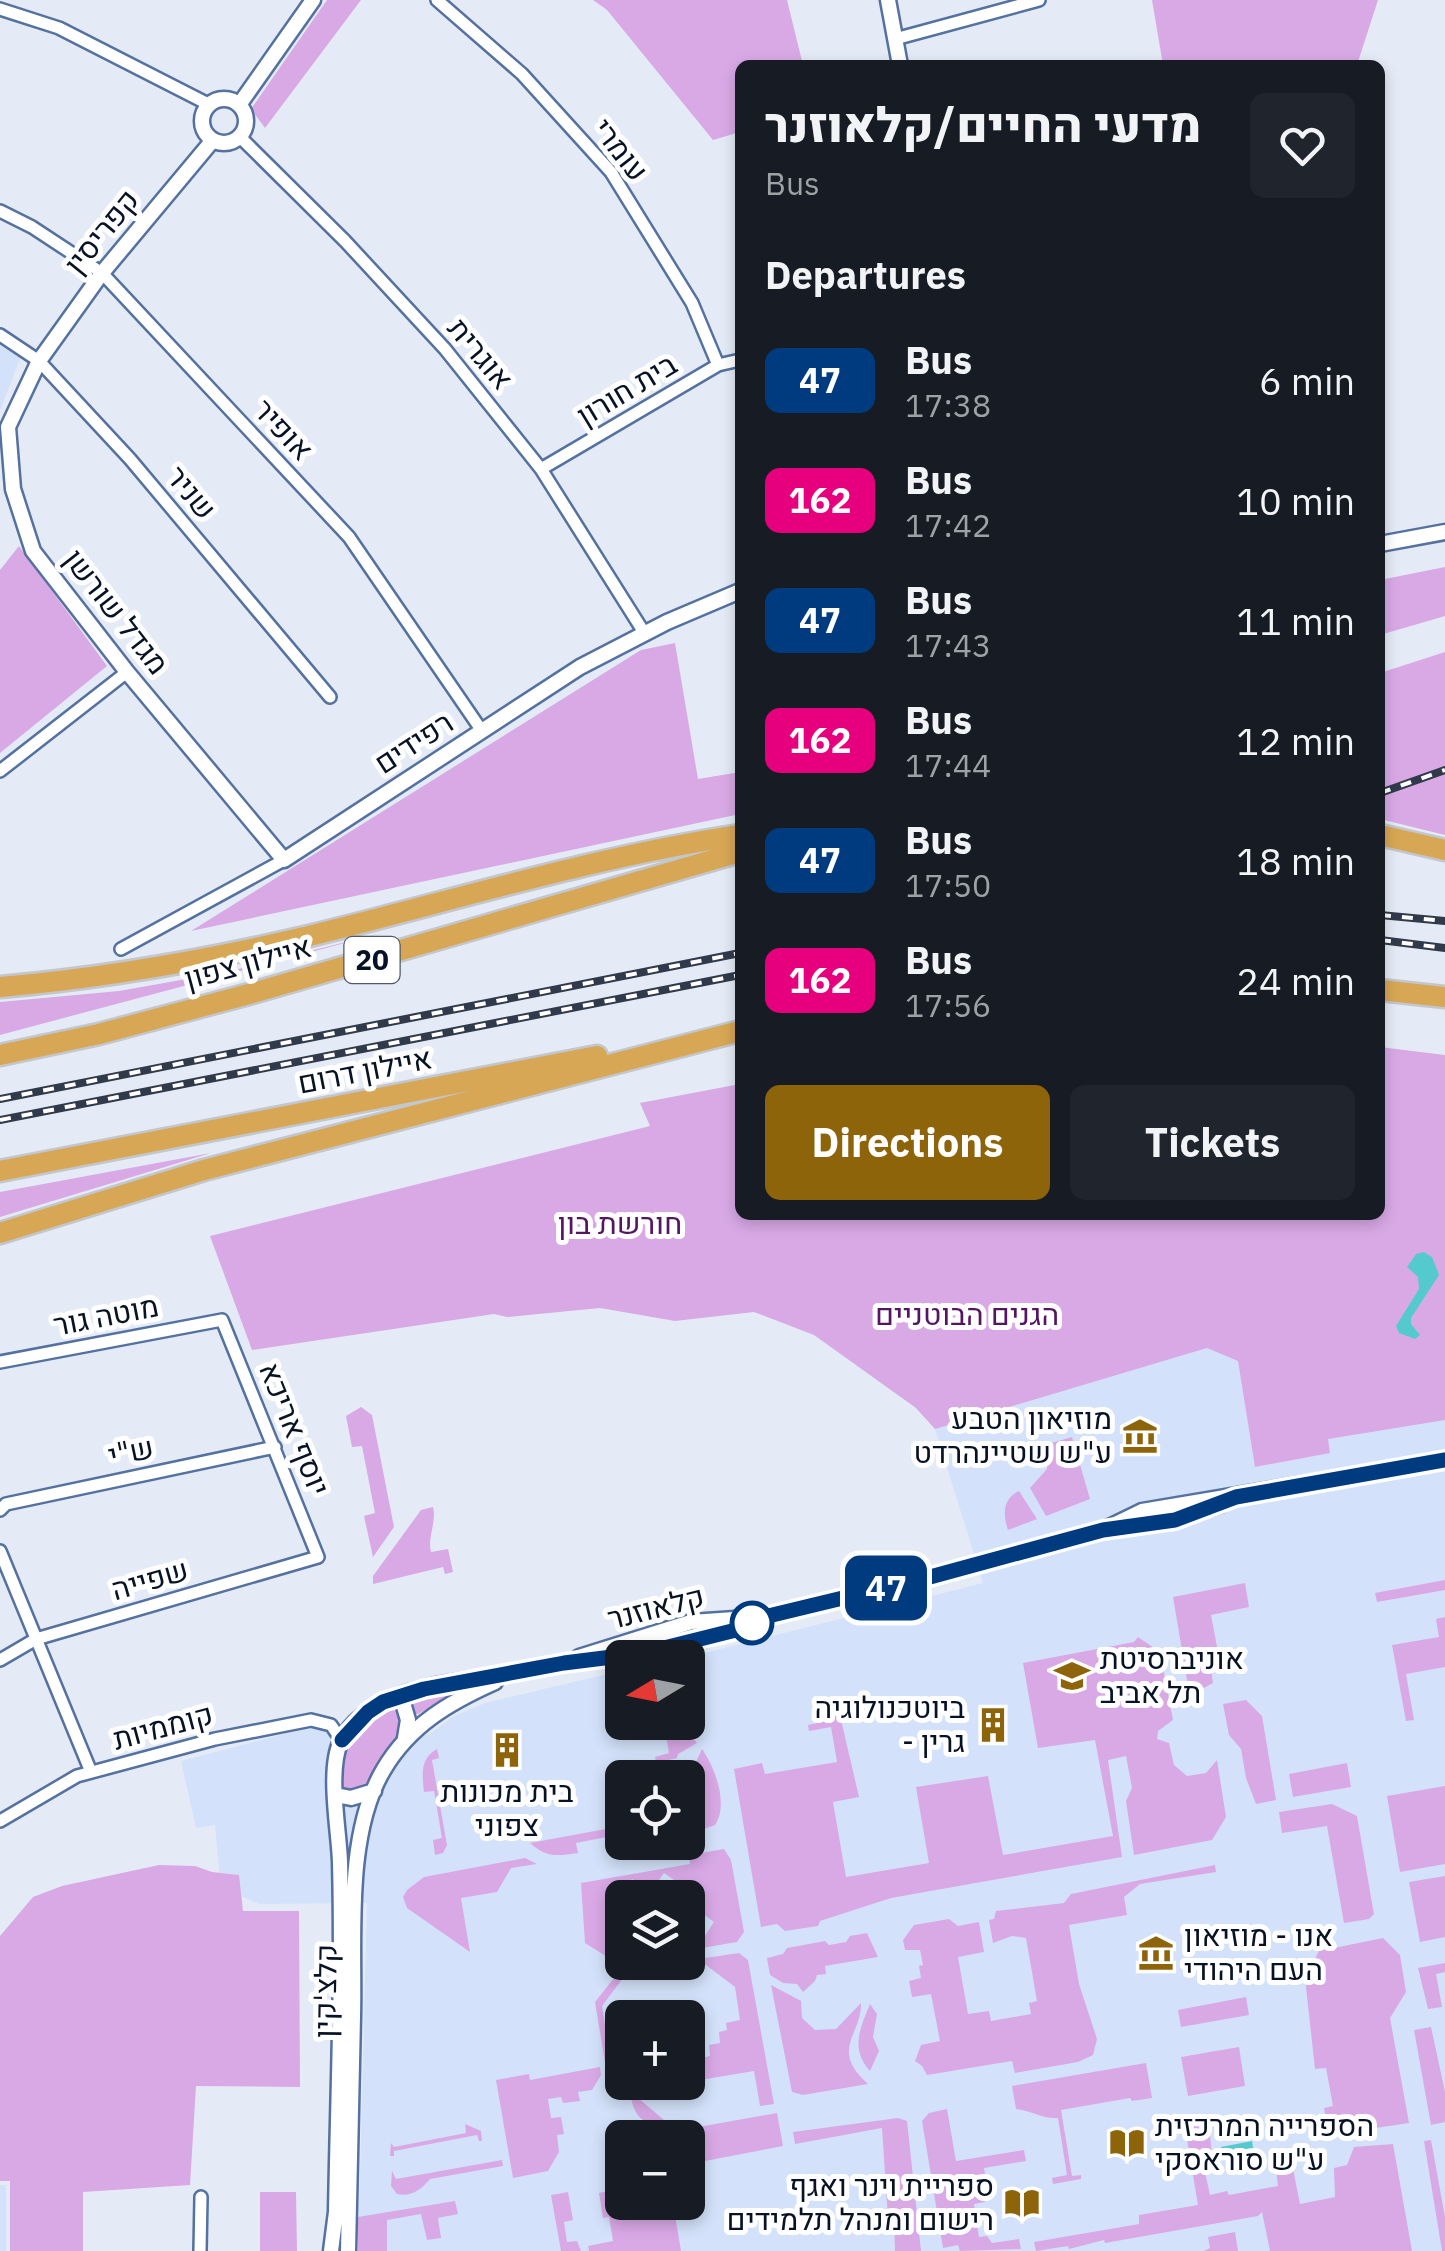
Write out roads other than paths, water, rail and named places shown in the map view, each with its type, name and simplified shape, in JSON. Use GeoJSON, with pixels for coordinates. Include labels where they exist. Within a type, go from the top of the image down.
{"type":"FeatureCollection","features":[{"type":"Feature","properties":{"kind":"highway"},"geometry":{"type":"LineString","coordinates":[[0,986],[57,982],[192,962],[567,869],[735,836]]}},
{"type":"Feature","properties":{"kind":"highway"},"geometry":{"type":"LineString","coordinates":[[1385,836],[1445,850]]}},
{"type":"Feature","properties":{"kind":"highway","name":"איילון צפון"},"geometry":{"type":"LineString","coordinates":[[0,1056],[249,994],[735,853]]}},
{"type":"Feature","properties":{"kind":"highway"},"geometry":{"type":"LineString","coordinates":[[1385,991],[1445,997]]}},
{"type":"Feature","properties":{"kind":"highway"},"geometry":{"type":"LineString","coordinates":[[3,1233],[204,1170],[735,1030]]}},
{"type":"Feature","properties":{"kind":"highway","name":"איילון דרום"},"geometry":{"type":"LineString","coordinates":[[0,1172],[735,1030]]}},
{"type":"Feature","properties":{"kind":"street"},"geometry":{"type":"LineString","coordinates":[[239,105],[313,0]]}},
{"type":"Feature","properties":{"kind":"street","name":"עומרי"},"geometry":{"type":"LineString","coordinates":[[437,0],[522,74],[611,172],[692,303],[718,365]]}},
{"type":"Feature","properties":{"kind":"street"},"geometry":{"type":"LineString","coordinates":[[888,0],[899,60]]}},
{"type":"Feature","properties":{"kind":"street"},"geometry":{"type":"LineString","coordinates":[[896,38],[1039,0]]}},
{"type":"Feature","properties":{"kind":"street"},"geometry":{"type":"LineString","coordinates":[[0,9],[59,28],[210,104],[228,100],[239,105],[246,124],[240,137],[227,143],[212,140],[202,123],[210,104]]}},
{"type":"Feature","properties":{"kind":"street","name":"אוגרית"},"geometry":{"type":"LineString","coordinates":[[240,137],[445,348],[541,470],[644,634]]}},
{"type":"Feature","properties":{"kind":"street","name":"קפריסין"},"geometry":{"type":"LineString","coordinates":[[39,361],[102,274],[212,140]]}},
{"type":"Feature","properties":{"kind":"street","name":"אופיר"},"geometry":{"type":"LineString","coordinates":[[0,211],[102,274],[349,537],[482,731]]}},
{"type":"Feature","properties":{"kind":"street","name":"שניר"},"geometry":{"type":"LineString","coordinates":[[0,335],[39,361],[130,459],[330,697]]}},
{"type":"Feature","properties":{"kind":"street","name":"מגדל שורשן"},"geometry":{"type":"LineString","coordinates":[[39,361],[8,428],[13,489],[33,551],[127,672],[284,860]]}},
{"type":"Feature","properties":{"kind":"street","name":"בית חורון"},"geometry":{"type":"LineString","coordinates":[[541,470],[718,365],[735,361]]}},
{"type":"Feature","properties":{"kind":"street"},"geometry":{"type":"LineString","coordinates":[[1385,543],[1445,532]]}},
{"type":"Feature","properties":{"kind":"street","name":"רפידים"},"geometry":{"type":"LineString","coordinates":[[122,949],[284,860],[580,667],[735,593]]}},
{"type":"Feature","properties":{"kind":"street"},"geometry":{"type":"LineString","coordinates":[[0,771],[127,672]]}},
{"type":"Feature","properties":{"kind":"street","name":"מוטה גור"},"geometry":{"type":"LineString","coordinates":[[0,1362],[222,1320]]}},
{"type":"Feature","properties":{"kind":"street","name":"יוסף אריכא"},"geometry":{"type":"LineString","coordinates":[[222,1320],[318,1557]]}},
{"type":"Feature","properties":{"kind":"street","name":"ש\"י"},"geometry":{"type":"LineString","coordinates":[[0,1510],[6,1504],[275,1447]]}},
{"type":"Feature","properties":{"kind":"street","name":"קלאוזנר"},"geometry":{"type":"LineString","coordinates":[[342,1740],[368,1712],[401,1696],[446,1684],[510,1676],[564,1663],[691,1622],[764,1617],[1103,1530],[1175,1520],[1236,1497],[1445,1460]]}},
{"type":"Feature","properties":{"kind":"street"},"geometry":{"type":"LineString","coordinates":[[0,1551],[91,1772]]}},
{"type":"Feature","properties":{"kind":"street","name":"שפייה"},"geometry":{"type":"LineString","coordinates":[[0,1660],[36,1638],[318,1557]]}},
{"type":"Feature","properties":{"kind":"street","name":"קלאוזנר"},"geometry":{"type":"LineString","coordinates":[[403,1744],[446,1705],[510,1676]]}},
{"type":"Feature","properties":{"kind":"street"},"geometry":{"type":"LineString","coordinates":[[401,1696],[408,1720],[403,1744]]}},
{"type":"Feature","properties":{"kind":"street","name":"קוממיות"},"geometry":{"type":"LineString","coordinates":[[0,1821],[51,1789],[91,1772],[300,1720],[330,1726],[342,1740]]}},
{"type":"Feature","properties":{"kind":"street","name":"קלצ'קין"},"geometry":{"type":"LineString","coordinates":[[332,2251],[340,1900],[336,1764],[342,1740]]}},
{"type":"Feature","properties":{"kind":"street","name":"קלצ'קין"},"geometry":{"type":"LineString","coordinates":[[348,2251],[357,1868],[374,1792],[384,1769],[403,1744]]}},
{"type":"Feature","properties":{"kind":"street"},"geometry":{"type":"LineString","coordinates":[[336,1795],[351,1798],[374,1792]]}},
{"type":"Feature","properties":{"kind":"street"},"geometry":{"type":"LineString","coordinates":[[200,2251],[201,2197]]}},
{"type":"Feature","properties":{"kind":"water"},"geometry":{"type":"Polygon","coordinates":[[[1424,1252],[1432,1257],[1439,1275],[1411,1318],[1420,1335],[1415,1339],[1399,1333],[1396,1326],[1419,1289],[1418,1277],[1407,1267],[1416,1254],[1424,1252]]]}},
{"type":"Feature","properties":{"kind":"water"},"geometry":{"type":"Polygon","coordinates":[[[1252,2141],[1254,2153],[1223,2159],[1221,2147],[1252,2141]]]}},
{"type":"Feature","properties":{"kind":"railway"},"geometry":{"type":"LineString","coordinates":[[1385,791],[1445,770]]}},
{"type":"Feature","properties":{"kind":"railway"},"geometry":{"type":"LineString","coordinates":[[1385,915],[1445,921]]}},
{"type":"Feature","properties":{"kind":"railway"},"geometry":{"type":"LineString","coordinates":[[1385,941],[1445,948]]}},
{"type":"Feature","properties":{"kind":"railway"},"geometry":{"type":"LineString","coordinates":[[0,1099],[735,954]]}},
{"type":"Feature","properties":{"kind":"railway"},"geometry":{"type":"LineString","coordinates":[[0,1120],[735,976]]}},
{"type":"Feature","properties":{"kind":"place","name":"מוזיאון הטבע ע\"ש שטיינהרדט"},"geometry":{"type":"Point","coordinates":[1140,1436]}},
{"type":"Feature","properties":{"kind":"place","name":"אוניברסיטת תל אביב"},"geometry":{"type":"Point","coordinates":[1072,1676]}},
{"type":"Feature","properties":{"kind":"place","name":"ביוטכנולוגיה - גרין"},"geometry":{"type":"Point","coordinates":[993,1725]}},
{"type":"Feature","properties":{"kind":"place","name":"בית מכונות צפוני"},"geometry":{"type":"Point","coordinates":[507,1750]}},
{"type":"Feature","properties":{"kind":"place","name":"אנו - מוזיאון העם היהודי"},"geometry":{"type":"Point","coordinates":[1156,1953]}},
{"type":"Feature","properties":{"kind":"place","name":"הספרייה המרכזית ע\"ש סוראסקי"},"geometry":{"type":"Point","coordinates":[1127,2143]}},
{"type":"Feature","properties":{"kind":"place","name":"ספריית וינר ואגף רישום ומנהל תלמידים"},"geometry":{"type":"Point","coordinates":[1022,2203]}},
{"type":"Feature","properties":{"kind":"park label","name":"חורשת בון"},"geometry":{"type":"Point","coordinates":[620,1224]}},
{"type":"Feature","properties":{"kind":"park label","name":"הגנים הבוטניים"},"geometry":{"type":"Point","coordinates":[967,1315]}}]}
